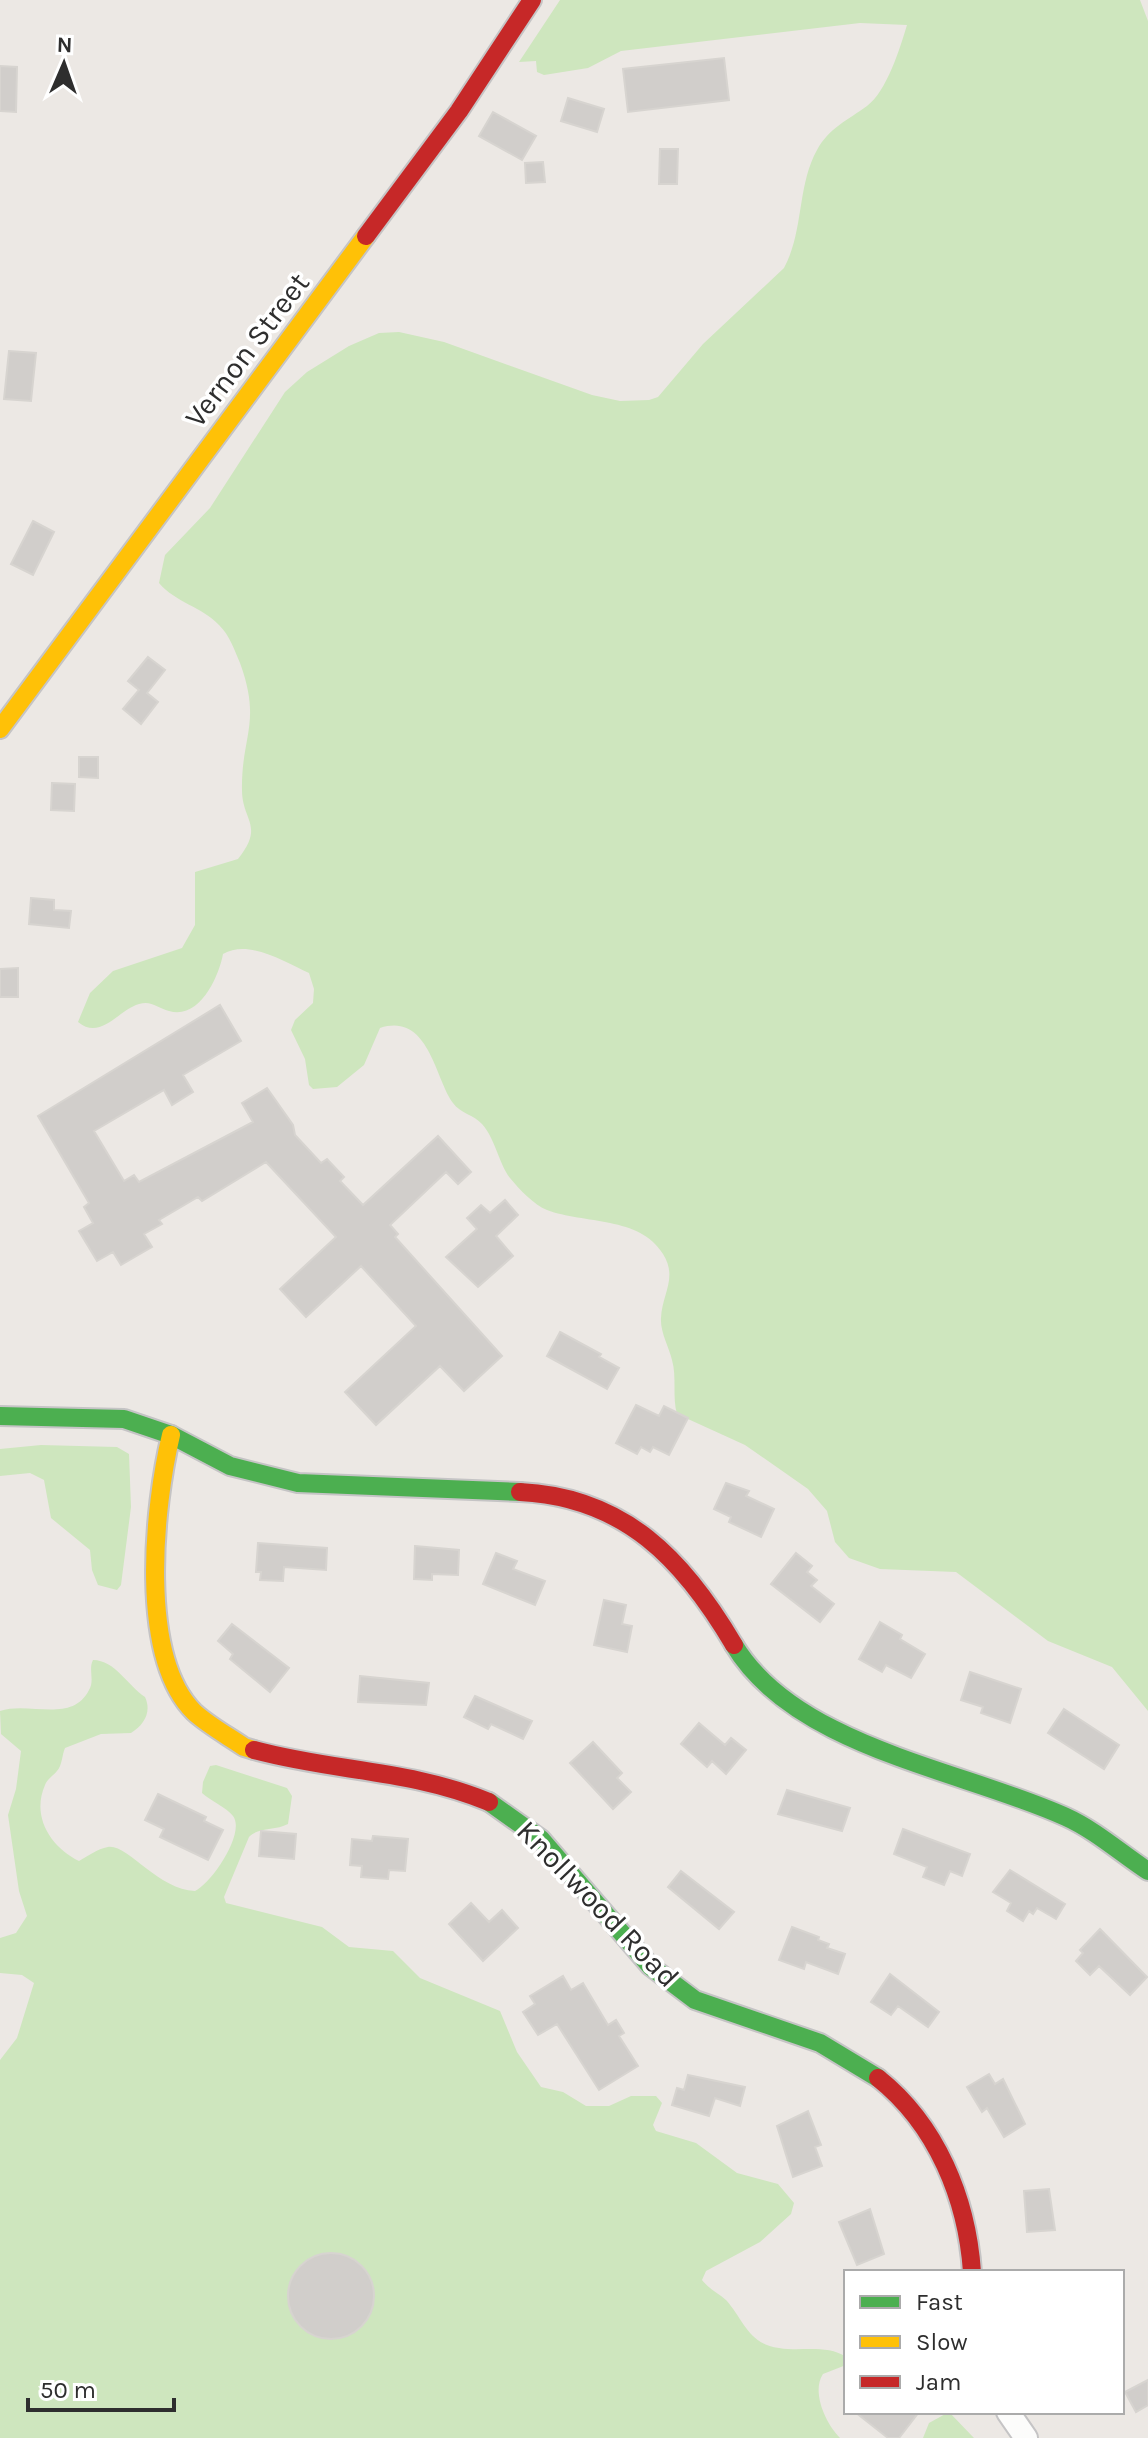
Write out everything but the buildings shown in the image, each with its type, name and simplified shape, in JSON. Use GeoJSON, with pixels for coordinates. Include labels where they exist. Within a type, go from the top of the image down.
{"type":"FeatureCollection","features":[{"type":"Feature","properties":{"kind":"street","name":"Vernon Street"},"geometry":{"type":"LineString","coordinates":[[2,719],[300,328],[459,111],[532,0]]}},
{"type":"Feature","properties":{"kind":"street"},"geometry":{"type":"LineString","coordinates":[[0,1416],[124,1419],[171,1435],[230,1466],[298,1483],[539,1493],[612,1513],[663,1548],[704,1594],[737,1650],[778,1696],[830,1729],[1068,1818],[1148,1871]]}},
{"type":"Feature","properties":{"kind":"street","name":"Knollwood Road"},"geometry":{"type":"LineString","coordinates":[[171,1435],[161,1476],[155,1617],[165,1665],[193,1711],[244,1747],[302,1763],[382,1771],[445,1784],[498,1805],[541,1839],[650,1966],[695,2000],[820,2043],[881,2080],[923,2124],[953,2179],[970,2242],[972,2270]]}},
{"type":"Feature","properties":{"kind":"street"},"geometry":{"type":"LineString","coordinates":[[1009,2414],[1026,2438]]}},
{"type":"Feature","properties":{"kind":"green space"},"geometry":{"type":"Polygon","coordinates":[[[560,0],[1140,0],[1148,21],[1148,1711],[1112,1667],[1048,1641],[956,1572],[880,1569],[849,1558],[835,1542],[827,1511],[808,1489],[745,1445],[677,1414],[671,1355],[661,1323],[669,1278],[663,1254],[653,1242],[626,1227],[547,1210],[527,1196],[506,1172],[482,1124],[453,1103],[428,1050],[410,1030],[396,1026],[380,1028],[364,1065],[337,1087],[313,1089],[309,1085],[305,1059],[291,1030],[295,1020],[313,1003],[314,989],[309,973],[278,958],[244,949],[223,954],[206,994],[190,1009],[169,1011],[143,1003],[102,1026],[86,1027],[78,1022],[90,993],[113,971],[182,948],[195,925],[195,872],[238,859],[250,838],[250,823],[242,790],[250,715],[240,663],[229,638],[219,625],[159,583],[165,555],[210,508],[285,392],[307,372],[349,346],[379,333],[399,332],[444,342],[592,395],[620,401],[658,397],[703,344],[784,268],[795,239],[806,178],[817,150],[833,130],[867,106],[881,90],[907,25],[860,23],[621,51],[588,68],[544,75],[537,72],[536,61],[519,62],[560,0]]]}},
{"type":"Feature","properties":{"kind":"green space"},"geometry":{"type":"Polygon","coordinates":[[[41,1445],[117,1447],[129,1454],[131,1507],[121,1585],[117,1590],[98,1585],[92,1570],[90,1550],[51,1518],[44,1480],[30,1473],[0,1476],[0,1449],[41,1445]]]}},
{"type":"Feature","properties":{"kind":"green space"},"geometry":{"type":"Polygon","coordinates":[[[93,1660],[115,1669],[145,1697],[147,1713],[140,1726],[131,1733],[101,1734],[65,1748],[59,1769],[45,1785],[40,1808],[46,1830],[60,1848],[79,1861],[100,1849],[116,1848],[156,1876],[181,1889],[195,1891],[210,1879],[225,1857],[235,1834],[233,1816],[202,1793],[210,1766],[216,1765],[287,1788],[292,1796],[288,1824],[249,1837],[224,1897],[226,1903],[322,1927],[349,1947],[393,1951],[420,1978],[500,2011],[517,2052],[541,2087],[563,2092],[586,2106],[609,2106],[631,2096],[656,2096],[662,2103],[653,2125],[656,2131],[696,2143],[737,2173],[778,2184],[794,2203],[791,2214],[760,2242],[706,2271],[702,2280],[726,2300],[760,2342],[787,2349],[822,2349],[844,2356],[844,2366],[823,2374],[819,2390],[825,2416],[840,2438],[0,2438],[0,2060],[17,2038],[34,1983],[22,1975],[0,1973],[0,1938],[16,1933],[27,1916],[19,1891],[8,1815],[16,1789],[21,1751],[1,1734],[0,1711],[72,1706],[89,1690],[93,1660]]]}},
{"type":"Feature","properties":{"kind":"green space"},"geometry":{"type":"Polygon","coordinates":[[[951,2414],[974,2438],[923,2438],[929,2423],[951,2414]]]}},
{"type":"Feature","properties":{"kind":"traffic: fast"},"geometry":{"type":"LineString","coordinates":[[0,1416],[124,1419],[171,1435],[230,1466],[298,1483],[520,1492]]}},
{"type":"Feature","properties":{"kind":"traffic: fast"},"geometry":{"type":"LineString","coordinates":[[734,1645],[762,1680],[797,1708],[839,1732],[884,1752],[1066,1817],[1098,1835],[1148,1871]]}},
{"type":"Feature","properties":{"kind":"traffic: fast"},"geometry":{"type":"LineString","coordinates":[[489,1802],[541,1839],[650,1966],[695,2000],[820,2043],[878,2078]]}},
{"type":"Feature","properties":{"kind":"traffic: slow"},"geometry":{"type":"LineString","coordinates":[[0,729],[366,236]]}},
{"type":"Feature","properties":{"kind":"traffic: slow"},"geometry":{"type":"LineString","coordinates":[[171,1435],[156,1539],[155,1579],[164,1655],[176,1687],[194,1712],[244,1747],[254,1750]]}},
{"type":"Feature","properties":{"kind":"traffic: jam"},"geometry":{"type":"LineString","coordinates":[[366,236],[459,111],[532,0]]}},
{"type":"Feature","properties":{"kind":"traffic: jam"},"geometry":{"type":"LineString","coordinates":[[520,1492],[591,1506],[621,1520],[648,1538],[694,1586],[734,1645]]}},
{"type":"Feature","properties":{"kind":"traffic: jam"},"geometry":{"type":"LineString","coordinates":[[254,1750],[430,1783],[489,1802]]}},
{"type":"Feature","properties":{"kind":"traffic: jam"},"geometry":{"type":"LineString","coordinates":[[878,2078],[917,2118],[945,2165],[964,2218],[972,2270]]}}]}
